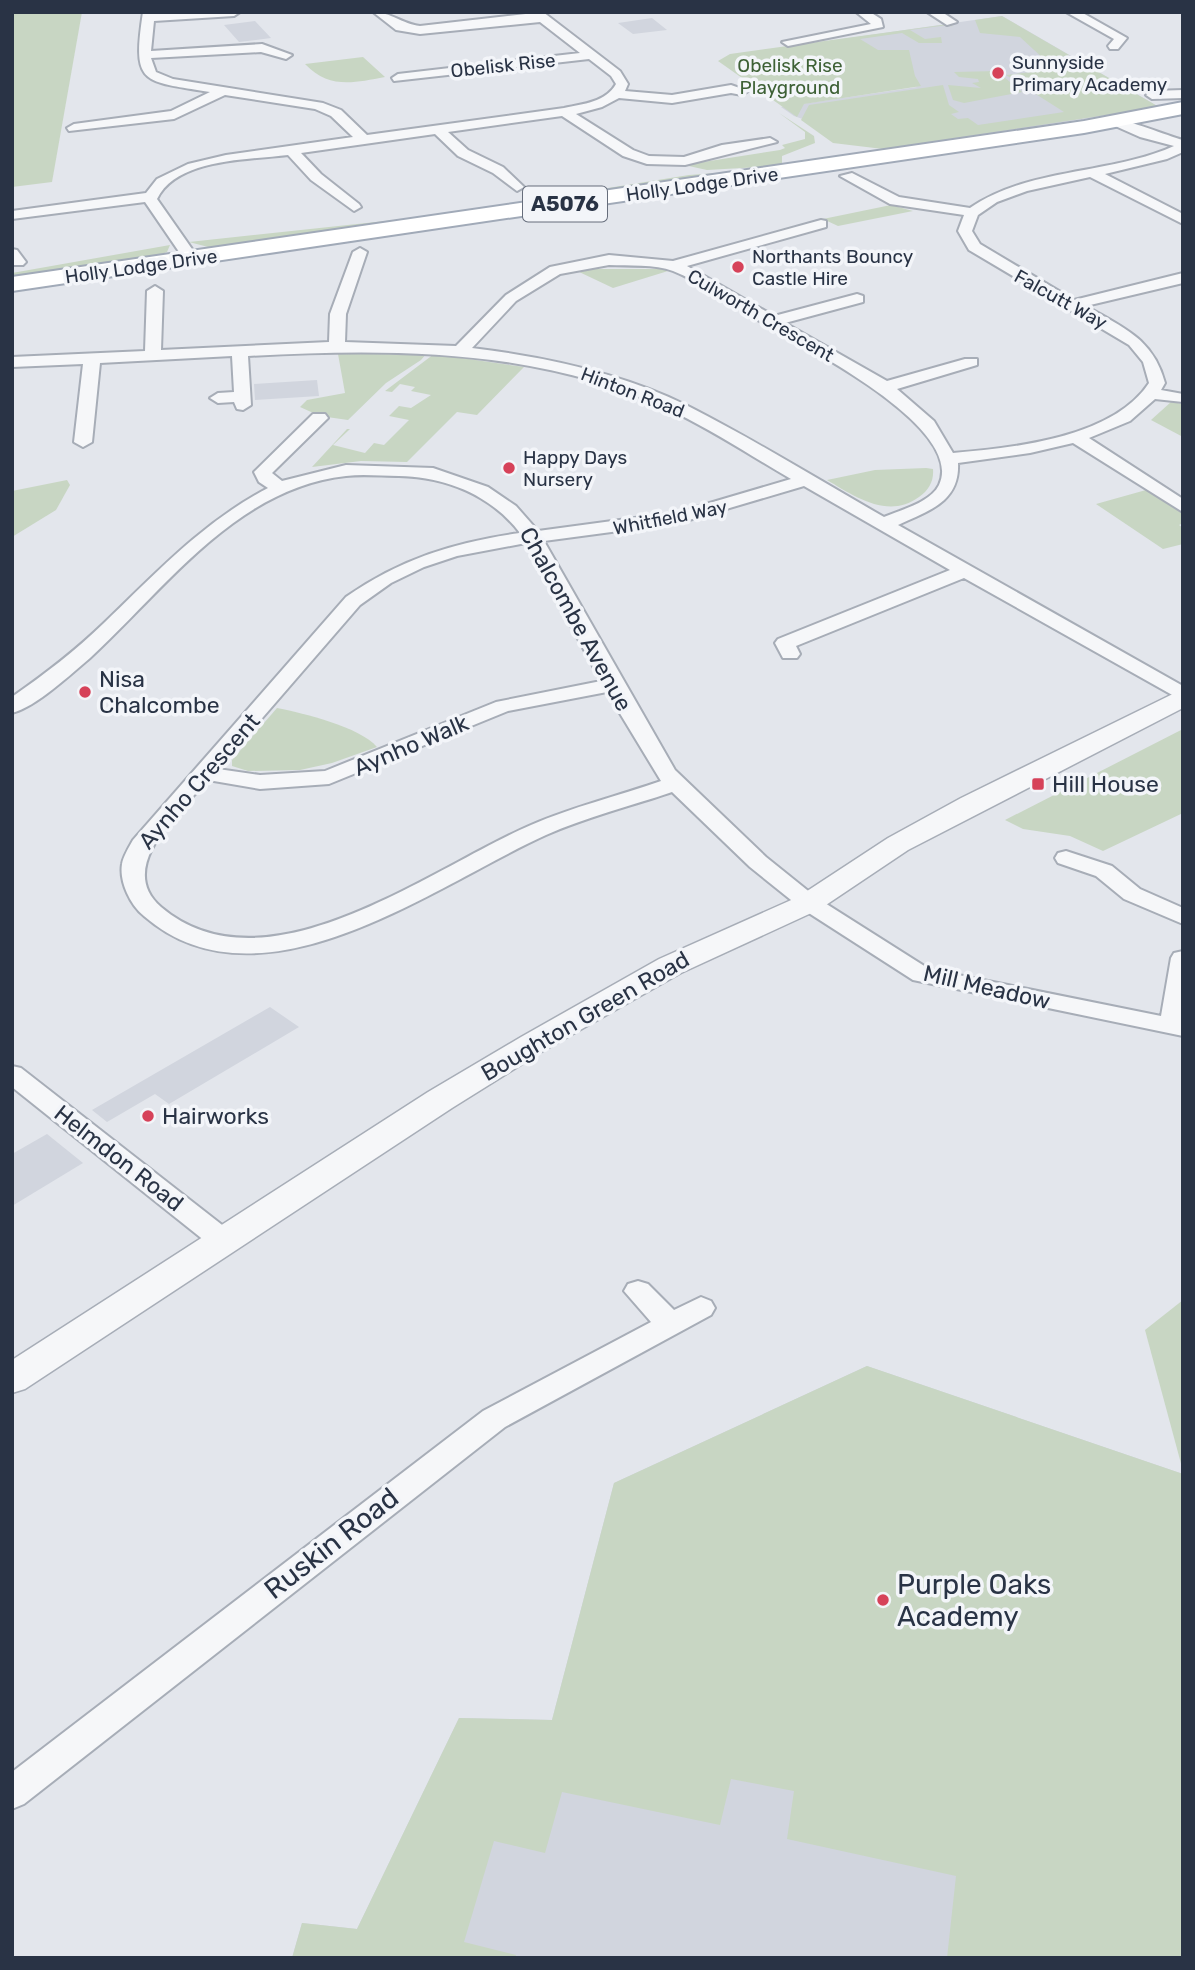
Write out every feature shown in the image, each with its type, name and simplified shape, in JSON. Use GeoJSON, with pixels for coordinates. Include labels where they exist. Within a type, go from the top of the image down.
{"type":"FeatureCollection","features":[{"type":"Feature","properties":{"kind":"main road","name":"Holly Lodge Drive"},"geometry":{"type":"LineString","coordinates":[[12,284],[1118,122],[1183,108]]}},
{"type":"Feature","properties":{"kind":"street"},"geometry":{"type":"LineString","coordinates":[[379,12],[395,25],[406,29]]}},
{"type":"Feature","properties":{"kind":"street"},"geometry":{"type":"LineString","coordinates":[[789,37],[804,40],[877,27],[877,22],[862,12]]}},
{"type":"Feature","properties":{"kind":"street"},"geometry":{"type":"LineString","coordinates":[[1072,12],[1121,38],[1114,46]]}},
{"type":"Feature","properties":{"kind":"street"},"geometry":{"type":"LineString","coordinates":[[235,15],[148,15],[144,68],[151,75],[171,82],[329,109],[364,140]]}},
{"type":"Feature","properties":{"kind":"street","name":"Obelisk Rise"},"geometry":{"type":"LineString","coordinates":[[391,36],[406,29],[441,30],[539,15],[620,78],[622,86],[616,94]]}},
{"type":"Feature","properties":{"kind":"street"},"geometry":{"type":"LineString","coordinates":[[144,55],[262,48],[286,55]]}},
{"type":"Feature","properties":{"kind":"street","name":"Obelisk Rise"},"geometry":{"type":"LineString","coordinates":[[398,78],[419,79],[591,55]]}},
{"type":"Feature","properties":{"kind":"street"},"geometry":{"type":"LineString","coordinates":[[12,215],[150,197],[169,177],[192,167],[290,150],[564,112],[590,107],[616,94],[673,99],[735,88]]}},
{"type":"Feature","properties":{"kind":"street"},"geometry":{"type":"LineString","coordinates":[[84,125],[174,115],[224,90]]}},
{"type":"Feature","properties":{"kind":"street"},"geometry":{"type":"LineString","coordinates":[[1152,95],[1183,94]]}},
{"type":"Feature","properties":{"kind":"street"},"geometry":{"type":"LineString","coordinates":[[564,112],[628,153],[647,160],[685,160],[722,149],[762,145]]}},
{"type":"Feature","properties":{"kind":"street"},"geometry":{"type":"LineString","coordinates":[[1118,122],[1144,134],[1183,145]]}},
{"type":"Feature","properties":{"kind":"street"},"geometry":{"type":"LineString","coordinates":[[438,130],[463,153],[498,170],[509,185]]}},
{"type":"Feature","properties":{"kind":"street"},"geometry":{"type":"LineString","coordinates":[[880,178],[853,179],[895,201],[970,212],[983,202],[1011,191],[1158,160],[1183,145]]}},
{"type":"Feature","properties":{"kind":"street"},"geometry":{"type":"LineString","coordinates":[[290,150],[316,177],[351,204],[322,204]]}},
{"type":"Feature","properties":{"kind":"street"},"geometry":{"type":"LineString","coordinates":[[1093,173],[1183,220]]}},
{"type":"Feature","properties":{"kind":"street"},"geometry":{"type":"LineString","coordinates":[[150,197],[191,258]]}},
{"type":"Feature","properties":{"kind":"street","name":"Falcutt Way"},"geometry":{"type":"LineString","coordinates":[[970,212],[965,231],[974,247],[1141,348],[1156,371],[1157,383],[1152,393]]}},
{"type":"Feature","properties":{"kind":"street"},"geometry":{"type":"LineString","coordinates":[[675,266],[690,259],[822,224]]}},
{"type":"Feature","properties":{"kind":"street"},"geometry":{"type":"LineString","coordinates":[[337,345],[338,314],[359,252]]}},
{"type":"Feature","properties":{"kind":"street","name":"Culworth Crescent"},"geometry":{"type":"LineString","coordinates":[[462,349],[492,313],[555,270],[581,263],[609,260],[675,266],[775,321],[885,387],[923,420],[947,459]]}},
{"type":"Feature","properties":{"kind":"street"},"geometry":{"type":"LineString","coordinates":[[1158,272],[1179,279]]}},
{"type":"Feature","properties":{"kind":"street"},"geometry":{"type":"LineString","coordinates":[[1072,305],[1179,279]]}},
{"type":"Feature","properties":{"kind":"street"},"geometry":{"type":"LineString","coordinates":[[347,282],[369,282]]}},
{"type":"Feature","properties":{"kind":"street"},"geometry":{"type":"LineString","coordinates":[[153,356],[155,291]]}},
{"type":"Feature","properties":{"kind":"street"},"geometry":{"type":"LineString","coordinates":[[775,321],[857,299]]}},
{"type":"Feature","properties":{"kind":"street","name":"Hinton Road"},"geometry":{"type":"LineString","coordinates":[[12,362],[337,345],[462,349],[555,365],[641,391],[681,409],[1183,696]]}},
{"type":"Feature","properties":{"kind":"street"},"geometry":{"type":"LineString","coordinates":[[218,398],[243,401],[240,351]]}},
{"type":"Feature","properties":{"kind":"street"},"geometry":{"type":"LineString","coordinates":[[83,442],[92,359]]}},
{"type":"Feature","properties":{"kind":"street"},"geometry":{"type":"LineString","coordinates":[[885,387],[971,362]]}},
{"type":"Feature","properties":{"kind":"street"},"geometry":{"type":"LineString","coordinates":[[884,524],[920,509],[942,494],[951,475],[947,459],[1016,452],[1076,437],[1117,419],[1152,393],[1177,398]]}},
{"type":"Feature","properties":{"kind":"street"},"geometry":{"type":"LineString","coordinates":[[279,487],[265,478],[263,471],[319,418]]}},
{"type":"Feature","properties":{"kind":"street"},"geometry":{"type":"LineString","coordinates":[[1076,437],[1183,507]]}},
{"type":"Feature","properties":{"kind":"street","name":"Chalcombe Avenue"},"geometry":{"type":"LineString","coordinates":[[12,707],[81,657],[213,527],[242,506],[279,487],[313,476],[356,469],[424,472],[465,483],[492,495],[516,514],[532,536],[655,758],[675,784],[758,862],[809,903]]}},
{"type":"Feature","properties":{"kind":"street","name":"Whitfield Way"},"geometry":{"type":"LineString","coordinates":[[532,536],[668,520],[724,507],[805,480]]}},
{"type":"Feature","properties":{"kind":"street","name":"Aynho Crescent"},"geometry":{"type":"LineString","coordinates":[[532,536],[476,544],[438,555],[374,584],[344,611],[137,850],[133,864],[136,885],[146,906],[167,924],[191,936],[247,946],[290,943],[328,933],[540,829],[675,784]]}},
{"type":"Feature","properties":{"kind":"street"},"geometry":{"type":"LineString","coordinates":[[790,654],[785,643],[964,571]]}},
{"type":"Feature","properties":{"kind":"street","name":"Aynho Walk"},"geometry":{"type":"LineString","coordinates":[[206,772],[260,782],[329,778],[503,706],[613,685]]}},
{"type":"Feature","properties":{"kind":"street","name":"Boughton Green Road"},"geometry":{"type":"LineString","coordinates":[[12,1379],[440,1100],[532,1044],[670,967],[809,903],[898,844],[1183,696]]}},
{"type":"Feature","properties":{"kind":"street"},"geometry":{"type":"LineString","coordinates":[[1066,858],[1104,871],[1132,894],[1183,917]]}},
{"type":"Feature","properties":{"kind":"street","name":"Mill Meadow"},"geometry":{"type":"LineString","coordinates":[[809,903],[922,975],[1177,1027]]}},
{"type":"Feature","properties":{"kind":"street"},"geometry":{"type":"LineString","coordinates":[[1177,1027],[1183,958]]}},
{"type":"Feature","properties":{"kind":"street","name":"Helmdon Road"},"geometry":{"type":"LineString","coordinates":[[12,1074],[225,1242]]}},
{"type":"Feature","properties":{"kind":"street"},"geometry":{"type":"LineString","coordinates":[[638,1291],[670,1324]]}},
{"type":"Feature","properties":{"kind":"street","name":"Ruskin Road"},"geometry":{"type":"LineString","coordinates":[[12,1793],[494,1419],[701,1308]]}},
{"type":"Feature","properties":{"kind":"shaded area","name":"Sunnyside Primary Academy"},"geometry":{"type":"Polygon","coordinates":[[[1002,16],[1159,107],[939,141],[868,142],[794,116],[781,107],[917,87],[842,39],[1002,16]]]}},
{"type":"Feature","properties":{"kind":"shaded area"},"geometry":{"type":"Polygon","coordinates":[[[652,18],[667,30],[633,34],[618,23],[652,18]]]}},
{"type":"Feature","properties":{"kind":"shaded area"},"geometry":{"type":"Polygon","coordinates":[[[255,21],[271,38],[239,42],[224,25],[255,21]]]}},
{"type":"Feature","properties":{"kind":"shaded area"},"geometry":{"type":"Polygon","coordinates":[[[317,380],[319,396],[255,400],[254,384],[317,380]]]}},
{"type":"Feature","properties":{"kind":"shaded area"},"geometry":{"type":"Polygon","coordinates":[[[270,1007],[299,1027],[169,1104],[155,1094],[107,1122],[92,1110],[270,1007]]]}},
{"type":"Feature","properties":{"kind":"shaded area"},"geometry":{"type":"Polygon","coordinates":[[[47,1134],[83,1163],[12,1206],[12,1154],[47,1134]]]}},
{"type":"Feature","properties":{"kind":"shaded area","name":"Purple Oaks Academy"},"geometry":{"type":"Polygon","coordinates":[[[867,1366],[1183,1474],[1183,1958],[292,1958],[302,1923],[357,1929],[459,1718],[552,1720],[614,1483],[867,1366]]]}},
{"type":"Feature","properties":{"kind":"green space"},"geometry":{"type":"Polygon","coordinates":[[[12,12],[82,12],[52,182],[12,187],[12,12]]]}},
{"type":"Feature","properties":{"kind":"green space"},"geometry":{"type":"Polygon","coordinates":[[[1002,16],[1069,55],[1046,61],[1020,37],[980,33],[975,20],[1002,16]]]}},
{"type":"Feature","properties":{"kind":"green space","name":"Obelisk Rise Playground"},"geometry":{"type":"Polygon","coordinates":[[[949,24],[953,27],[948,25],[910,30],[925,39],[941,37],[942,43],[919,43],[902,33],[860,39],[878,50],[909,50],[915,76],[921,86],[804,104],[797,117],[718,61],[730,54],[949,24]]]}},
{"type":"Feature","properties":{"kind":"green space"},"geometry":{"type":"Polygon","coordinates":[[[363,57],[385,77],[352,82],[332,81],[305,64],[363,57]]]}},
{"type":"Feature","properties":{"kind":"green space"},"geometry":{"type":"Polygon","coordinates":[[[1076,59],[1159,107],[883,149],[833,143],[801,120],[809,105],[943,85],[949,105],[959,112],[951,114],[958,119],[968,118],[978,125],[1064,112],[1006,75],[1041,71],[1048,63],[1076,59]]]}},
{"type":"Feature","properties":{"kind":"green space"},"geometry":{"type":"Polygon","coordinates":[[[997,71],[1022,92],[964,103],[953,100],[948,85],[981,88],[972,83],[979,82],[978,79],[959,77],[954,72],[997,71]]]}},
{"type":"Feature","properties":{"kind":"green space"},"geometry":{"type":"Polygon","coordinates":[[[779,113],[814,136],[815,143],[782,156],[782,163],[776,166],[707,170],[684,165],[780,150],[785,148],[782,145],[805,139],[805,132],[779,113]]]}},
{"type":"Feature","properties":{"kind":"green space"},"geometry":{"type":"Polygon","coordinates":[[[756,170],[292,240],[212,248],[189,242],[432,216],[689,175],[756,170]]]}},
{"type":"Feature","properties":{"kind":"green space"},"geometry":{"type":"Polygon","coordinates":[[[891,205],[913,211],[838,226],[823,219],[891,205]]]}},
{"type":"Feature","properties":{"kind":"green space"},"geometry":{"type":"Polygon","coordinates":[[[170,245],[167,252],[153,257],[12,281],[12,273],[170,245]]]}},
{"type":"Feature","properties":{"kind":"green space"},"geometry":{"type":"Polygon","coordinates":[[[575,270],[668,271],[613,288],[575,270]]]}},
{"type":"Feature","properties":{"kind":"green space"},"geometry":{"type":"Polygon","coordinates":[[[427,353],[421,360],[386,383],[348,420],[320,416],[300,407],[307,400],[345,393],[338,354],[427,353]]]}},
{"type":"Feature","properties":{"kind":"green space"},"geometry":{"type":"Polygon","coordinates":[[[434,354],[524,367],[477,415],[457,412],[407,462],[361,461],[312,467],[347,429],[350,429],[333,445],[365,453],[374,443],[384,445],[409,420],[389,416],[399,406],[411,408],[431,395],[411,391],[415,387],[400,384],[392,392],[385,391],[434,354]]]}},
{"type":"Feature","properties":{"kind":"green space"},"geometry":{"type":"Polygon","coordinates":[[[1171,402],[1183,404],[1183,437],[1151,420],[1171,402]]]}},
{"type":"Feature","properties":{"kind":"green space"},"geometry":{"type":"Polygon","coordinates":[[[933,469],[928,488],[907,504],[895,506],[872,503],[827,480],[875,470],[933,469]]]}},
{"type":"Feature","properties":{"kind":"green space"},"geometry":{"type":"Polygon","coordinates":[[[67,480],[70,485],[56,510],[12,537],[12,491],[67,480]]]}},
{"type":"Feature","properties":{"kind":"green space"},"geometry":{"type":"Polygon","coordinates":[[[1146,490],[1183,514],[1183,523],[1179,525],[1183,528],[1183,544],[1163,549],[1096,504],[1146,490]]]}},
{"type":"Feature","properties":{"kind":"green space"},"geometry":{"type":"Polygon","coordinates":[[[277,708],[345,727],[377,747],[332,763],[300,770],[248,771],[232,766],[232,760],[277,708]]]}},
{"type":"Feature","properties":{"kind":"green space"},"geometry":{"type":"Polygon","coordinates":[[[1183,729],[1183,813],[1103,851],[1070,836],[1023,829],[1005,820],[1183,729]]]}},
{"type":"Feature","properties":{"kind":"green space"},"geometry":{"type":"Polygon","coordinates":[[[1183,1300],[1183,1471],[1145,1330],[1183,1300]]]}},
{"type":"Feature","properties":{"kind":"green space","name":"Purple Oaks Academy"},"geometry":{"type":"Polygon","coordinates":[[[867,1366],[1183,1474],[1183,1958],[947,1958],[956,1876],[787,1839],[794,1791],[731,1779],[720,1825],[562,1792],[545,1853],[494,1841],[464,1942],[516,1955],[515,1958],[292,1958],[302,1923],[357,1929],[459,1718],[552,1720],[614,1483],[867,1366]]]}},
{"type":"Feature","properties":{"kind":"place","name":"Sunnyside Primary Academy"},"geometry":{"type":"Point","coordinates":[998,73]}},
{"type":"Feature","properties":{"kind":"place","name":"Northants Bouncy Castle Hire"},"geometry":{"type":"Point","coordinates":[738,267]}},
{"type":"Feature","properties":{"kind":"place","name":"Happy Days Nursery"},"geometry":{"type":"Point","coordinates":[509,468]}},
{"type":"Feature","properties":{"kind":"place","name":"Nisa Chalcombe"},"geometry":{"type":"Point","coordinates":[85,692]}},
{"type":"Feature","properties":{"kind":"place","name":"Hill House"},"geometry":{"type":"Point","coordinates":[1038,784]}},
{"type":"Feature","properties":{"kind":"place","name":"Hairworks"},"geometry":{"type":"Point","coordinates":[148,1116]}},
{"type":"Feature","properties":{"kind":"place","name":"Purple Oaks Academy"},"geometry":{"type":"Point","coordinates":[883,1600]}}]}
